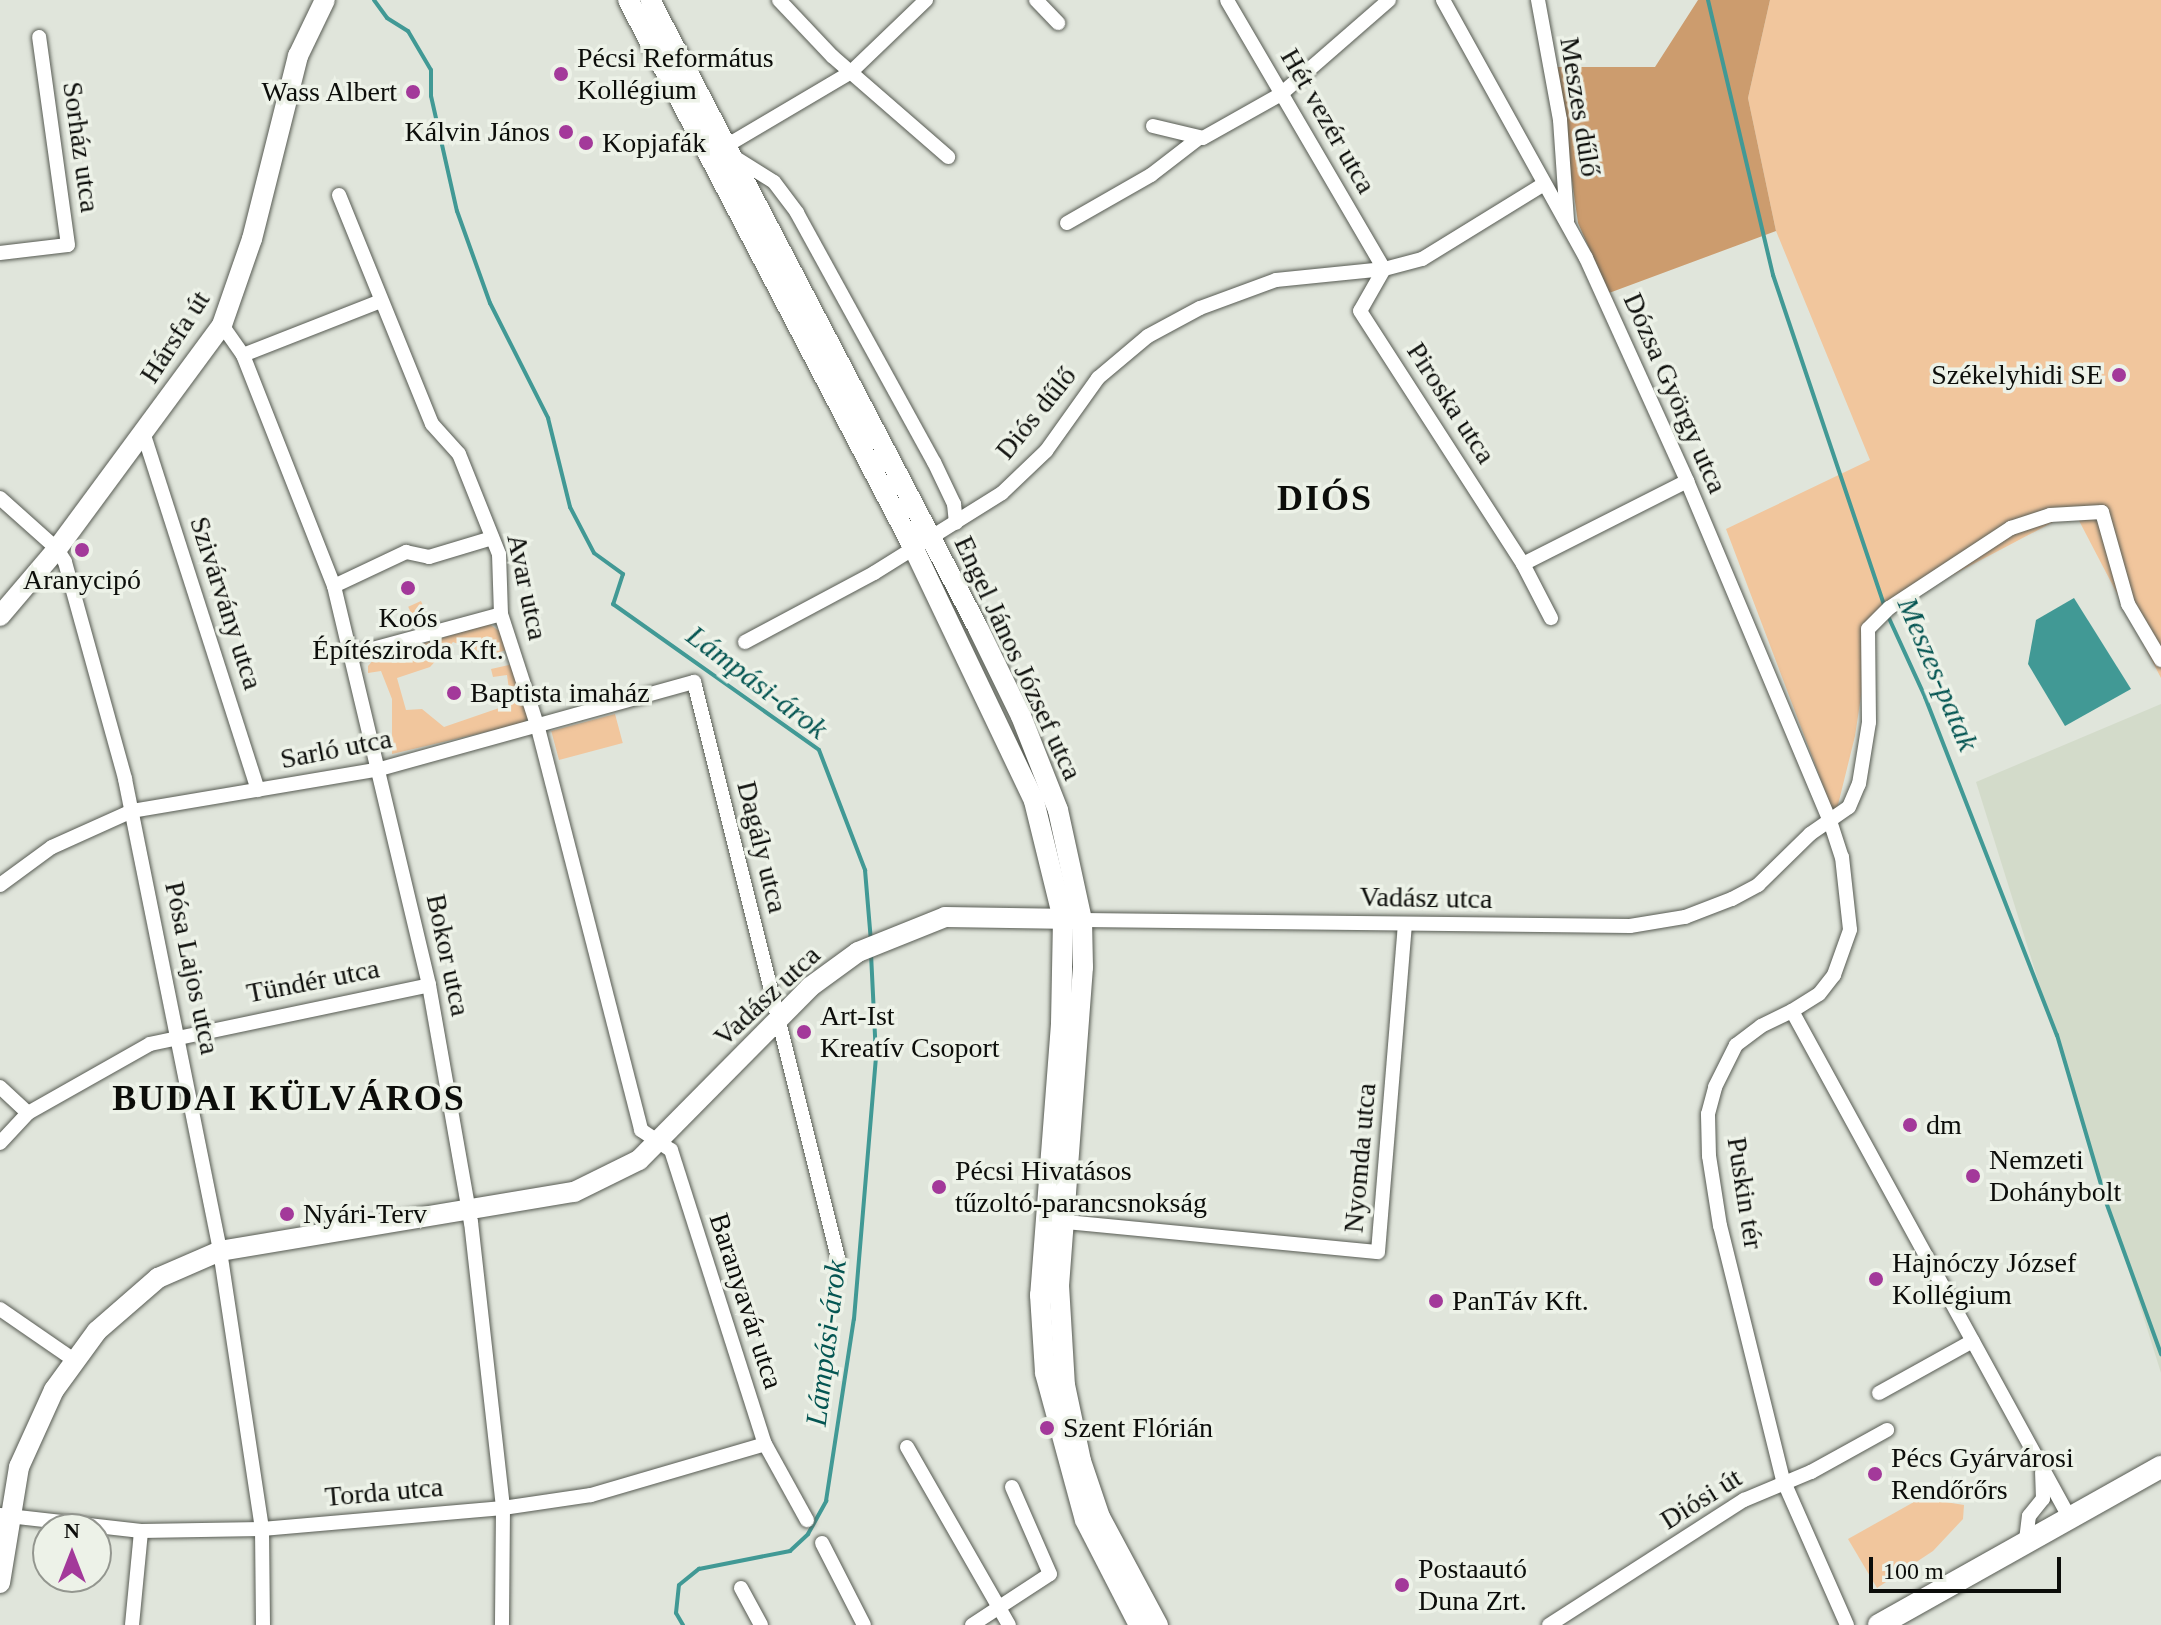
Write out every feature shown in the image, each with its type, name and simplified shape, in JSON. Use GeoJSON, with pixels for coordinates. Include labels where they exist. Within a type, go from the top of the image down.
{"type":"FeatureCollection","features":[{"type":"Feature","properties":{"kind":"main road"},"geometry":{"type":"LineString","coordinates":[[1879,1625],[2068,1515],[2161,1467]]}},
{"type":"Feature","properties":{"kind":"street","name":"Hársfa út"},"geometry":{"type":"LineString","coordinates":[[0,616],[57,549],[222,325],[252,239],[298,56],[325,0]]}},
{"type":"Feature","properties":{"kind":"street","name":"Engel János József utca"},"geometry":{"type":"LineString","coordinates":[[628,0],[1046,776],[1072,920],[1054,1221],[1040,1307],[1050,1402],[1096,1546],[1139,1625]]}},
{"type":"Feature","properties":{"kind":"street","name":"Engel János József utca"},"geometry":{"type":"LineString","coordinates":[[650,0],[729,151],[922,544]]}},
{"type":"Feature","properties":{"kind":"street"},"geometry":{"type":"LineString","coordinates":[[779,0],[851,72],[948,157]]}},
{"type":"Feature","properties":{"kind":"street"},"geometry":{"type":"LineString","coordinates":[[926,0],[851,72],[729,151],[774,182],[797,213],[934,462],[954,504],[956,523]]}},
{"type":"Feature","properties":{"kind":"street"},"geometry":{"type":"LineString","coordinates":[[1036,0],[1058,23]]}},
{"type":"Feature","properties":{"kind":"street","name":"Hét vezér utca"},"geometry":{"type":"LineString","coordinates":[[1227,0],[1384,269]]}},
{"type":"Feature","properties":{"kind":"street"},"geometry":{"type":"LineString","coordinates":[[1067,223],[1151,175],[1199,138],[1281,94],[1389,0]]}},
{"type":"Feature","properties":{"kind":"street","name":"Dózsa György utca"},"geometry":{"type":"LineString","coordinates":[[1443,0],[1567,222],[1687,481],[1830,821],[1842,857],[1850,930],[1834,975],[1819,994],[1792,1011]]}},
{"type":"Feature","properties":{"kind":"street","name":"Meszes dűlő"},"geometry":{"type":"LineString","coordinates":[[1538,0],[1562,135],[1567,222]]}},
{"type":"Feature","properties":{"kind":"street","name":"Sorház utca"},"geometry":{"type":"LineString","coordinates":[[0,253],[68,245],[39,37]]}},
{"type":"Feature","properties":{"kind":"street"},"geometry":{"type":"LineString","coordinates":[[1153,126],[1199,138]]}},
{"type":"Feature","properties":{"kind":"street"},"geometry":{"type":"LineString","coordinates":[[1384,269],[1422,259],[1544,184]]}},
{"type":"Feature","properties":{"kind":"street","name":"Avar utca"},"geometry":{"type":"LineString","coordinates":[[339,195],[432,424],[459,454],[499,554],[501,614],[538,728],[641,1130],[660,1141]]}},
{"type":"Feature","properties":{"kind":"street","name":"Diós dűlő"},"geometry":{"type":"LineString","coordinates":[[745,642],[922,544],[1002,493],[1046,451],[1098,378],[1148,336],[1213,303],[1276,280],[1384,269]]}},
{"type":"Feature","properties":{"kind":"street","name":"Piroska utca"},"geometry":{"type":"LineString","coordinates":[[1384,269],[1360,311],[1523,564]]}},
{"type":"Feature","properties":{"kind":"street"},"geometry":{"type":"LineString","coordinates":[[243,355],[381,301]]}},
{"type":"Feature","properties":{"kind":"street","name":"Bokor utca"},"geometry":{"type":"LineString","coordinates":[[222,325],[243,355],[334,586],[354,654],[429,985],[470,1213],[503,1508],[502,1625]]}},
{"type":"Feature","properties":{"kind":"street","name":"Szivárvány utca"},"geometry":{"type":"LineString","coordinates":[[143,432],[258,790]]}},
{"type":"Feature","properties":{"kind":"street"},"geometry":{"type":"LineString","coordinates":[[1551,618],[1523,564],[1687,481]]}},
{"type":"Feature","properties":{"kind":"street"},"geometry":{"type":"LineString","coordinates":[[0,498],[57,549]]}},
{"type":"Feature","properties":{"kind":"street","name":"Vadász utca"},"geometry":{"type":"LineString","coordinates":[[0,1583],[4,1515],[35,1428],[74,1360],[97,1331],[158,1278],[220,1251],[470,1213],[574,1192],[639,1160],[810,987],[878,941],[945,917],[1405,926],[1630,926],[1685,917],[1758,885],[1849,807],[1859,784],[1869,722],[1866,638],[1885,611],[2011,528],[2050,515],[2102,512],[2128,604],[2159,657]]}},
{"type":"Feature","properties":{"kind":"street"},"geometry":{"type":"LineString","coordinates":[[334,586],[406,552],[429,557],[492,538]]}},
{"type":"Feature","properties":{"kind":"street","name":"Pósa Lajos utca"},"geometry":{"type":"LineString","coordinates":[[57,549],[101,689],[132,811],[180,1035],[220,1251],[262,1529],[263,1625]]}},
{"type":"Feature","properties":{"kind":"street"},"geometry":{"type":"LineString","coordinates":[[354,654],[501,614]]}},
{"type":"Feature","properties":{"kind":"street","name":"Sarló utca"},"geometry":{"type":"LineString","coordinates":[[0,885],[52,847],[132,811],[380,769],[538,728],[694,682]]}},
{"type":"Feature","properties":{"kind":"street","name":"Dagály utca"},"geometry":{"type":"LineString","coordinates":[[694,682],[838,1258]]}},
{"type":"Feature","properties":{"kind":"street","name":"Nyomda utca"},"geometry":{"type":"LineString","coordinates":[[1054,1221],[1378,1252],[1405,926]]}},
{"type":"Feature","properties":{"kind":"street","name":"Tündér utca"},"geometry":{"type":"LineString","coordinates":[[0,1143],[28,1113],[113,1060],[180,1035],[429,985]]}},
{"type":"Feature","properties":{"kind":"street"},"geometry":{"type":"LineString","coordinates":[[1792,1011],[2068,1515]]}},
{"type":"Feature","properties":{"kind":"street","name":"Puskin tér"},"geometry":{"type":"LineString","coordinates":[[1792,1011],[1736,1045],[1708,1114],[1709,1156],[1720,1226],[1783,1480],[1847,1625]]}},
{"type":"Feature","properties":{"kind":"street"},"geometry":{"type":"LineString","coordinates":[[0,1087],[28,1113]]}},
{"type":"Feature","properties":{"kind":"street","name":"Baranyavár utca"},"geometry":{"type":"LineString","coordinates":[[660,1141],[671,1150],[765,1444],[807,1520]]}},
{"type":"Feature","properties":{"kind":"street","name":"Engel János József utca"},"geometry":{"type":"LineString","coordinates":[[1054,1221],[1061,1352],[1081,1461],[1111,1545],[1158,1625]]}},
{"type":"Feature","properties":{"kind":"street"},"geometry":{"type":"LineString","coordinates":[[0,1309],[74,1360]]}},
{"type":"Feature","properties":{"kind":"street"},"geometry":{"type":"LineString","coordinates":[[1879,1393],[1973,1341]]}},
{"type":"Feature","properties":{"kind":"street","name":"Diósi út"},"geometry":{"type":"LineString","coordinates":[[1549,1625],[1783,1480],[1811,1472],[1887,1430]]}},
{"type":"Feature","properties":{"kind":"street","name":"Torda utca"},"geometry":{"type":"LineString","coordinates":[[4,1515],[141,1531],[262,1529],[503,1508],[591,1495],[765,1444]]}},
{"type":"Feature","properties":{"kind":"street"},"geometry":{"type":"LineString","coordinates":[[907,1447],[1009,1625]]}},
{"type":"Feature","properties":{"kind":"street"},"geometry":{"type":"LineString","coordinates":[[2026,1540],[2029,1516],[2043,1499],[2039,1461]]}},
{"type":"Feature","properties":{"kind":"street"},"geometry":{"type":"LineString","coordinates":[[972,1625],[1050,1574],[1012,1487]]}},
{"type":"Feature","properties":{"kind":"street"},"geometry":{"type":"LineString","coordinates":[[132,1625],[141,1531]]}},
{"type":"Feature","properties":{"kind":"street"},"geometry":{"type":"LineString","coordinates":[[822,1543],[864,1625]]}},
{"type":"Feature","properties":{"kind":"street"},"geometry":{"type":"LineString","coordinates":[[741,1588],[761,1625]]}},
{"type":"Feature","properties":{"kind":"shaded area"},"geometry":{"type":"Polygon","coordinates":[[[1698,0],[1770,0],[1748,98],[1776,231],[1609,293],[1578,223],[1556,67],[1655,67],[1698,0]]]}},
{"type":"Feature","properties":{"kind":"shaded area"},"geometry":{"type":"Polygon","coordinates":[[[1770,0],[2161,0],[2161,678],[2074,511],[1873,617],[1855,736],[1835,817],[1726,529],[1870,460],[1776,231],[1748,98],[1770,0]]]}},
{"type":"Feature","properties":{"kind":"shaded area"},"geometry":{"type":"Polygon","coordinates":[[[421,601],[432,626],[419,631],[408,607],[421,601]]]}},
{"type":"Feature","properties":{"kind":"shaded area"},"geometry":{"type":"Polygon","coordinates":[[[489,624],[501,632],[507,650],[488,655],[453,642],[430,667],[397,678],[406,710],[422,709],[444,727],[511,704],[507,675],[493,677],[491,669],[513,664],[530,715],[524,723],[392,754],[392,699],[381,671],[368,673],[368,666],[375,658],[489,624]]]}},
{"type":"Feature","properties":{"kind":"shaded area"},"geometry":{"type":"Polygon","coordinates":[[[2161,704],[2161,1373],[1976,782],[2161,704]]]}},
{"type":"Feature","properties":{"kind":"shaded area"},"geometry":{"type":"Polygon","coordinates":[[[615,714],[623,743],[559,760],[551,731],[615,714]]]}},
{"type":"Feature","properties":{"kind":"shaded area"},"geometry":{"type":"Polygon","coordinates":[[[1921,1498],[1964,1505],[1963,1519],[1933,1551],[1877,1588],[1848,1539],[1921,1498]]]}},
{"type":"Feature","properties":{"kind":"water"},"geometry":{"type":"Polygon","coordinates":[[[2074,598],[2131,689],[2065,726],[2028,664],[2036,620],[2074,598]]]}},
{"type":"Feature","properties":{"kind":"waterway","name":"Lámpási-árok"},"geometry":{"type":"LineString","coordinates":[[374,0],[387,18],[408,31],[431,70],[431,96],[457,211],[490,303],[548,418],[570,507],[594,553],[623,574],[613,604],[819,750],[865,870],[871,941]]}},
{"type":"Feature","properties":{"kind":"waterway","name":"Meszes-patak"},"geometry":{"type":"LineString","coordinates":[[1708,0],[1773,275],[1885,607]]}},
{"type":"Feature","properties":{"kind":"waterway","name":"Meszes-patak"},"geometry":{"type":"LineString","coordinates":[[1888,616],[1925,697],[2057,1035],[2106,1202],[2161,1354]]}},
{"type":"Feature","properties":{"kind":"waterway","name":"Lámpási-árok"},"geometry":{"type":"LineString","coordinates":[[683,1625],[676,1613],[679,1585],[699,1569],[790,1551],[808,1534],[826,1501],[854,1319],[876,1056],[871,954]]}},
{"type":"Feature","properties":{"kind":"place","name":"Pécsi Református Kollégium"},"geometry":{"type":"Point","coordinates":[561,74]}},
{"type":"Feature","properties":{"kind":"place","name":"Wass Albert"},"geometry":{"type":"Point","coordinates":[413,92]}},
{"type":"Feature","properties":{"kind":"place","name":"Kálvin János"},"geometry":{"type":"Point","coordinates":[566,132]}},
{"type":"Feature","properties":{"kind":"place","name":"Kopjafák"},"geometry":{"type":"Point","coordinates":[586,143]}},
{"type":"Feature","properties":{"kind":"place","name":"Székelyhidi SE"},"geometry":{"type":"Point","coordinates":[2119,375]}},
{"type":"Feature","properties":{"kind":"place","name":"Aranycipó"},"geometry":{"type":"Point","coordinates":[82,550]}},
{"type":"Feature","properties":{"kind":"place","name":"Koós Építésziroda Kft."},"geometry":{"type":"Point","coordinates":[408,588]}},
{"type":"Feature","properties":{"kind":"place","name":"Baptista imaház"},"geometry":{"type":"Point","coordinates":[454,693]}},
{"type":"Feature","properties":{"kind":"place","name":"Art-Ist Kreatív Csoport"},"geometry":{"type":"Point","coordinates":[804,1032]}},
{"type":"Feature","properties":{"kind":"place","name":"dm"},"geometry":{"type":"Point","coordinates":[1910,1125]}},
{"type":"Feature","properties":{"kind":"place","name":"Nemzeti Dohánybolt"},"geometry":{"type":"Point","coordinates":[1973,1176]}},
{"type":"Feature","properties":{"kind":"place","name":"Pécsi Hivatásos tűzoltó-parancsnokság"},"geometry":{"type":"Point","coordinates":[939,1187]}},
{"type":"Feature","properties":{"kind":"place","name":"Nyári-Terv"},"geometry":{"type":"Point","coordinates":[287,1214]}},
{"type":"Feature","properties":{"kind":"place","name":"Hajnóczy József Kollégium"},"geometry":{"type":"Point","coordinates":[1876,1279]}},
{"type":"Feature","properties":{"kind":"place","name":"PanTáv Kft."},"geometry":{"type":"Point","coordinates":[1436,1301]}},
{"type":"Feature","properties":{"kind":"place","name":"Szent Flórián"},"geometry":{"type":"Point","coordinates":[1047,1428]}},
{"type":"Feature","properties":{"kind":"place","name":"Pécs Gyárvárosi Rendőrőrs"},"geometry":{"type":"Point","coordinates":[1875,1474]}},
{"type":"Feature","properties":{"kind":"place","name":"Postaautó Duna Zrt."},"geometry":{"type":"Point","coordinates":[1402,1585]}},
{"type":"Feature","properties":{"kind":"district","name":"DIÓS"},"geometry":{"type":"Point","coordinates":[1325,499]}},
{"type":"Feature","properties":{"kind":"district","name":"BUDAI KÜLVÁROS"},"geometry":{"type":"Point","coordinates":[289,1099]}}]}
